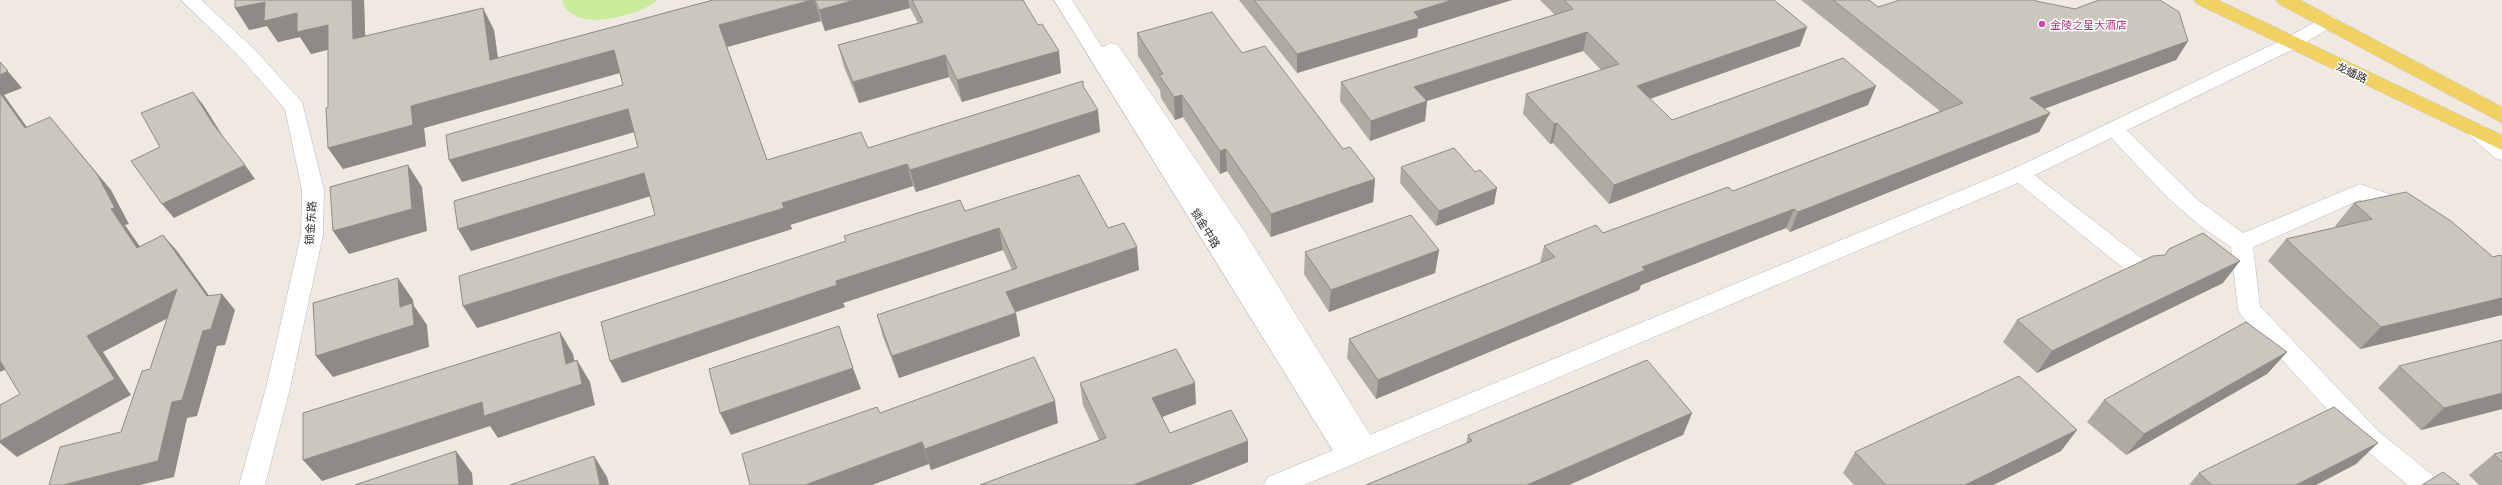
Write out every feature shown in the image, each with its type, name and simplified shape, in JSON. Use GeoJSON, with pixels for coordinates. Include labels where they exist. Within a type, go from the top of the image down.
{"type":"FeatureCollection","features":[{"type":"Feature","properties":{"kind":"main road","name":"龙蟠路"},"geometry":{"type":"LineString","coordinates":[[2203,0],[2502,143]]}},
{"type":"Feature","properties":{"kind":"main road"},"geometry":{"type":"LineString","coordinates":[[2285,0],[2328,21],[2498,113]]}},
{"type":"Feature","properties":{"kind":"street","name":"锁金东路"},"geometry":{"type":"LineString","coordinates":[[190,0],[248,54],[295,107],[313,190],[312,235],[278,388],[252,485]]}},
{"type":"Feature","properties":{"kind":"street","name":"锁金中路"},"geometry":{"type":"LineString","coordinates":[[1063,0],[1357,452]]}},
{"type":"Feature","properties":{"kind":"street","name":"锁金中路"},"geometry":{"type":"LineString","coordinates":[[1078,0],[1238,240],[1357,452]]}},
{"type":"Feature","properties":{"kind":"street"},"geometry":{"type":"LineString","coordinates":[[1277,485],[2020,174],[2291,43],[2328,21]]}},
{"type":"Feature","properties":{"kind":"street"},"geometry":{"type":"LineString","coordinates":[[2113,129],[2152,169],[2218,229],[2242,243]]}},
{"type":"Feature","properties":{"kind":"street"},"geometry":{"type":"LineString","coordinates":[[2476,130],[2502,153]]}},
{"type":"Feature","properties":{"kind":"street"},"geometry":{"type":"LineString","coordinates":[[2020,174],[2141,270]]}},
{"type":"Feature","properties":{"kind":"street"},"geometry":{"type":"LineString","coordinates":[[2242,243],[2360,192],[2389,203],[2420,224]]}},
{"type":"Feature","properties":{"kind":"street"},"geometry":{"type":"LineString","coordinates":[[2242,243],[2249,309],[2369,438],[2426,485]]}},
{"type":"Feature","properties":{"kind":"green space"},"geometry":{"type":"Polygon","coordinates":[[[562,0],[658,0],[636,12],[606,19],[591,20],[578,17],[568,11],[562,0]]]}},
{"type":"Feature","properties":{"kind":"building"},"geometry":{"type":"Polygon","coordinates":[[[235,0],[352,0],[353,39],[483,8],[490,60],[713,0],[812,0],[719,25],[767,160],[861,132],[868,148],[1083,81],[1083,86],[1098,110],[910,170],[907,164],[782,203],[784,208],[463,306],[459,276],[655,215],[644,173],[458,229],[454,201],[638,147],[628,109],[449,160],[446,135],[623,85],[614,50],[411,106],[413,125],[328,148],[326,108],[328,107],[328,25],[297,32],[297,13],[264,21],[265,2],[235,8],[235,0]]]}},
{"type":"Feature","properties":{"kind":"building"},"geometry":{"type":"Polygon","coordinates":[[[815,0],[855,0],[819,10],[815,0]]]}},
{"type":"Feature","properties":{"kind":"building"},"geometry":{"type":"Polygon","coordinates":[[[912,0],[1023,0],[1038,25],[1042,24],[1059,51],[957,80],[945,55],[853,82],[838,45],[923,22],[912,0]]]}},
{"type":"Feature","properties":{"kind":"building"},"geometry":{"type":"Polygon","coordinates":[[[1254,0],[1452,0],[1414,12],[1419,18],[1297,54],[1254,0]]]}},
{"type":"Feature","properties":{"kind":"building"},"geometry":{"type":"Polygon","coordinates":[[[1564,0],[1774,0],[1807,27],[1637,86],[1672,120],[1843,58],[1876,86],[1614,185],[1557,123],[1554,124],[1526,94],[1619,64],[1587,32],[1414,87],[1427,101],[1371,121],[1341,82],[1573,9],[1564,0]]]}},
{"type":"Feature","properties":{"kind":"building"},"geometry":{"type":"Polygon","coordinates":[[[1833,0],[1869,0],[1878,7],[1900,0],[2035,0],[2075,9],[2099,0],[2160,0],[2179,12],[2188,41],[2030,98],[2050,113],[1798,212],[1794,209],[1642,267],[1645,270],[1378,380],[1349,339],[1555,257],[1544,246],[1596,225],[1603,233],[1728,187],[1733,191],[1963,103],[1833,0]]]}},
{"type":"Feature","properties":{"kind":"building"},"geometry":{"type":"Polygon","coordinates":[[[1212,12],[1242,53],[1265,46],[1343,149],[1350,147],[1375,179],[1271,214],[1226,149],[1220,151],[1182,95],[1174,97],[1159,75],[1163,74],[1137,33],[1212,12]]]}},
{"type":"Feature","properties":{"kind":"building"},"geometry":{"type":"Polygon","coordinates":[[[0,62],[8,71],[0,75],[0,62]]]}},
{"type":"Feature","properties":{"kind":"building"},"geometry":{"type":"Polygon","coordinates":[[[193,92],[213,124],[245,165],[162,204],[131,161],[160,147],[141,113],[193,92]]]}},
{"type":"Feature","properties":{"kind":"building"},"geometry":{"type":"Polygon","coordinates":[[[0,93],[25,128],[50,117],[97,174],[115,208],[111,209],[137,248],[163,235],[207,296],[222,294],[211,329],[203,331],[182,400],[172,402],[158,461],[63,485],[49,485],[60,447],[121,432],[142,371],[150,369],[177,289],[87,336],[115,379],[0,441],[0,405],[20,394],[0,361],[0,93]]]}},
{"type":"Feature","properties":{"kind":"building"},"geometry":{"type":"Polygon","coordinates":[[[1454,148],[1475,172],[1480,170],[1497,188],[1439,211],[1401,167],[1454,148]]]}},
{"type":"Feature","properties":{"kind":"building"},"geometry":{"type":"Polygon","coordinates":[[[408,165],[412,209],[333,231],[330,187],[408,165]]]}},
{"type":"Feature","properties":{"kind":"building"},"geometry":{"type":"Polygon","coordinates":[[[1079,175],[1108,228],[1124,223],[1137,247],[1006,292],[1016,313],[892,356],[877,315],[1017,268],[999,228],[836,281],[837,285],[610,361],[601,322],[846,241],[844,236],[960,200],[965,211],[1079,175]]]}},
{"type":"Feature","properties":{"kind":"building"},"geometry":{"type":"Polygon","coordinates":[[[2406,192],[2451,221],[2493,257],[2500,255],[2502,256],[2502,298],[2381,327],[2286,239],[2372,219],[2354,203],[2406,192]]]}},
{"type":"Feature","properties":{"kind":"building"},"geometry":{"type":"Polygon","coordinates":[[[1411,215],[1439,250],[1331,290],[1305,252],[1411,215]]]}},
{"type":"Feature","properties":{"kind":"building"},"geometry":{"type":"Polygon","coordinates":[[[2203,233],[2240,261],[2052,351],[2017,320],[2153,256],[2165,255],[2169,249],[2203,233]]]}},
{"type":"Feature","properties":{"kind":"building"},"geometry":{"type":"Polygon","coordinates":[[[398,278],[400,307],[412,303],[414,325],[316,356],[313,303],[398,278]]]}},
{"type":"Feature","properties":{"kind":"building"},"geometry":{"type":"Polygon","coordinates":[[[2246,322],[2287,352],[2144,434],[2104,400],[2246,322]]]}},
{"type":"Feature","properties":{"kind":"building"},"geometry":{"type":"Polygon","coordinates":[[[839,326],[853,368],[720,413],[709,369],[839,326]]]}},
{"type":"Feature","properties":{"kind":"building"},"geometry":{"type":"Polygon","coordinates":[[[560,332],[566,364],[577,360],[582,384],[484,416],[482,402],[303,460],[303,413],[560,332]]]}},
{"type":"Feature","properties":{"kind":"building"},"geometry":{"type":"Polygon","coordinates":[[[2502,340],[2502,393],[2444,408],[2399,366],[2502,340]]]}},
{"type":"Feature","properties":{"kind":"building"},"geometry":{"type":"Polygon","coordinates":[[[1176,349],[1195,383],[1152,398],[1170,433],[1231,410],[1248,441],[1133,485],[980,485],[1106,438],[1080,383],[1176,349]]]}},
{"type":"Feature","properties":{"kind":"building"},"geometry":{"type":"Polygon","coordinates":[[[1034,357],[1055,401],[925,449],[922,442],[805,485],[750,485],[742,454],[877,407],[880,413],[1034,357]]]}},
{"type":"Feature","properties":{"kind":"building"},"geometry":{"type":"Polygon","coordinates":[[[1647,360],[1692,413],[1527,485],[1366,485],[1472,441],[1468,435],[1647,360]]]}},
{"type":"Feature","properties":{"kind":"building"},"geometry":{"type":"Polygon","coordinates":[[[2019,376],[2077,430],[1965,485],[1886,485],[1855,452],[2019,376]]]}},
{"type":"Feature","properties":{"kind":"building"},"geometry":{"type":"Polygon","coordinates":[[[2334,407],[2378,443],[2296,485],[2212,485],[2199,473],[2334,407]]]}},
{"type":"Feature","properties":{"kind":"building"},"geometry":{"type":"Polygon","coordinates":[[[456,451],[459,485],[355,485],[456,451]]]}},
{"type":"Feature","properties":{"kind":"building"},"geometry":{"type":"Polygon","coordinates":[[[2502,452],[2502,462],[2494,454],[2502,452]]]}},
{"type":"Feature","properties":{"kind":"building"},"geometry":{"type":"Polygon","coordinates":[[[594,456],[600,485],[510,485],[594,456]]]}},
{"type":"Feature","properties":{"kind":"building"},"geometry":{"type":"Polygon","coordinates":[[[2443,472],[2460,485],[2422,485],[2443,472]]]}},
{"type":"Feature","properties":{"kind":"place","name":"金陵之星大酒店"},"geometry":{"type":"Point","coordinates":[2042,24]}}]}
